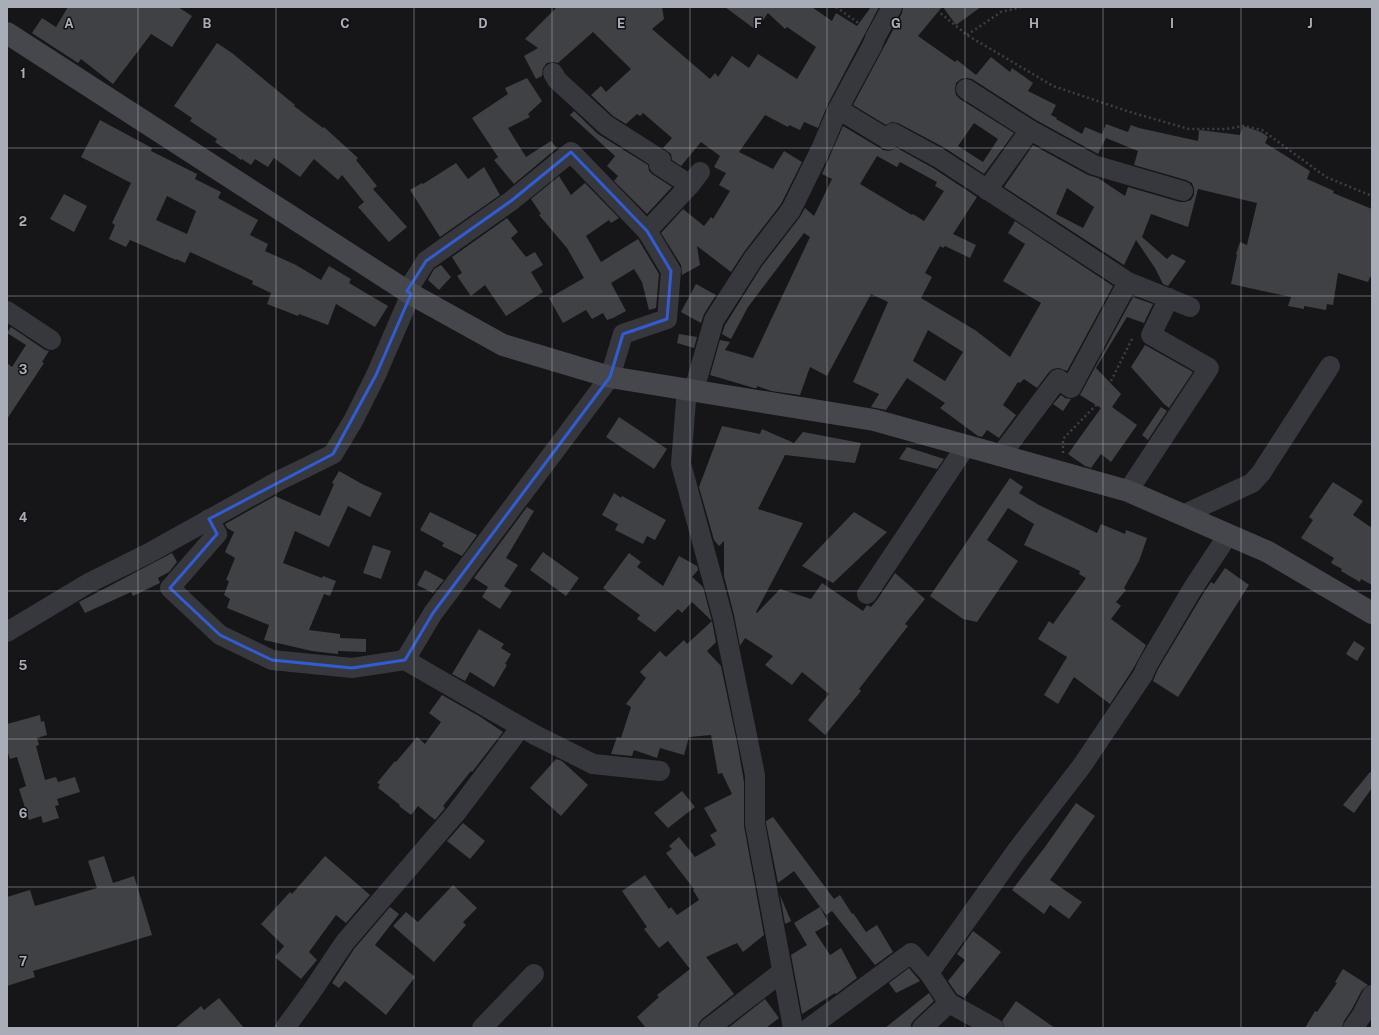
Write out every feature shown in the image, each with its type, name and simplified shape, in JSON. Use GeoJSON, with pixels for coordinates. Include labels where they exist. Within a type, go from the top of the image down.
{"type":"FeatureCollection","features":[{"type":"Feature","properties":{"kind":"main road"},"geometry":{"type":"LineString","coordinates":[[7,32],[409,293],[503,345],[610,377],[874,420],[1000,456],[1128,490],[1268,552],[1372,613]]}},
{"type":"Feature","properties":{"kind":"street"},"geometry":{"type":"LineString","coordinates":[[792,1028],[755,824],[755,775],[723,618],[681,464],[690,389],[714,320],[753,258],[791,210],[838,109],[892,7]]}},
{"type":"Feature","properties":{"kind":"street"},"geometry":{"type":"LineString","coordinates":[[553,73],[557,80],[606,125],[661,160],[659,165],[695,178],[647,231]]}},
{"type":"Feature","properties":{"kind":"street"},"geometry":{"type":"LineString","coordinates":[[966,89],[1030,130],[1094,165],[1183,191]]}},
{"type":"Feature","properties":{"kind":"street"},"geometry":{"type":"LineString","coordinates":[[838,109],[889,140],[893,133],[940,158],[1128,282],[1190,307]]}},
{"type":"Feature","properties":{"kind":"street"},"geometry":{"type":"LineString","coordinates":[[987,190],[1030,130]]}},
{"type":"Feature","properties":{"kind":"street"},"geometry":{"type":"LineString","coordinates":[[7,632],[87,584],[149,553],[280,480],[333,454],[353,421],[376,375],[409,293],[426,261],[510,201],[571,152],[647,231],[671,271],[667,319],[623,334],[610,377],[433,614],[405,660]]}},
{"type":"Feature","properties":{"kind":"street"},"geometry":{"type":"LineString","coordinates":[[1000,456],[1058,379],[1071,388],[1128,282]]}},
{"type":"Feature","properties":{"kind":"street"},"geometry":{"type":"LineString","coordinates":[[1128,490],[1209,368],[1151,335],[1169,298]]}},
{"type":"Feature","properties":{"kind":"street"},"geometry":{"type":"LineString","coordinates":[[10,318],[51,340]]}},
{"type":"Feature","properties":{"kind":"street"},"geometry":{"type":"LineString","coordinates":[[1190,512],[1252,483],[1261,473],[1330,366]]}},
{"type":"Feature","properties":{"kind":"street"},"geometry":{"type":"LineString","coordinates":[[867,594],[966,446]]}},
{"type":"Feature","properties":{"kind":"street"},"geometry":{"type":"LineString","coordinates":[[209,519],[217,534],[170,588],[220,636],[272,660],[352,668],[405,660],[521,727],[594,764],[660,771]]}},
{"type":"Feature","properties":{"kind":"street"},"geometry":{"type":"LineString","coordinates":[[929,973],[1017,850],[1081,767],[1143,675],[1193,588],[1228,535]]}},
{"type":"Feature","properties":{"kind":"street"},"geometry":{"type":"LineString","coordinates":[[285,1028],[345,942],[456,813],[521,727]]}},
{"type":"Feature","properties":{"kind":"street"},"geometry":{"type":"LineString","coordinates":[[809,1028],[910,954],[929,973],[950,1003],[994,1028]]}},
{"type":"Feature","properties":{"kind":"street"},"geometry":{"type":"LineString","coordinates":[[709,1028],[782,972]]}},
{"type":"Feature","properties":{"kind":"street"},"geometry":{"type":"LineString","coordinates":[[482,1028],[534,974]]}},
{"type":"Feature","properties":{"kind":"street"},"geometry":{"type":"LineString","coordinates":[[1353,1028],[1362,1015],[1372,995]]}},
{"type":"Feature","properties":{"kind":"street"},"geometry":{"type":"LineString","coordinates":[[922,1028],[950,1003]]}},
{"type":"Feature","properties":{"kind":"path"},"geometry":{"type":"LineString","coordinates":[[836,7],[876,36]]}},
{"type":"Feature","properties":{"kind":"path"},"geometry":{"type":"LineString","coordinates":[[933,7],[966,35],[1053,86],[1130,112],[1189,129],[1226,129],[1244,126],[1262,130],[1326,177],[1372,196]]}},
{"type":"Feature","properties":{"kind":"path"},"geometry":{"type":"LineString","coordinates":[[966,35],[1001,12],[1022,7]]}},
{"type":"Feature","properties":{"kind":"path"},"geometry":{"type":"LineString","coordinates":[[1063,473],[1063,439],[1102,399],[1133,336]]}},
{"type":"Feature","properties":{"kind":"highlighted area"},"geometry":{"type":"Polygon","coordinates":[[[571,152],[647,231],[671,271],[667,319],[623,334],[610,377],[433,613],[405,660],[352,668],[272,660],[220,635],[170,588],[217,534],[209,519],[333,454],[376,375],[411,294],[407,291],[426,261],[511,201],[571,152]]]}},
{"type":"Feature","properties":{"kind":"building"},"geometry":{"type":"Polygon","coordinates":[[[68,7],[178,7],[192,16],[172,47],[151,34],[113,84],[81,59],[78,63],[32,33],[42,18],[56,27],[68,7]]]}},
{"type":"Feature","properties":{"kind":"building"},"geometry":{"type":"Polygon","coordinates":[[[557,7],[662,7],[664,19],[652,29],[710,79],[715,73],[718,77],[732,56],[749,68],[758,54],[797,79],[816,47],[787,27],[785,29],[768,13],[756,30],[725,7],[812,7],[832,21],[836,13],[857,26],[871,7],[879,7],[828,104],[818,128],[804,122],[800,130],[789,125],[788,127],[765,115],[739,152],[773,169],[784,151],[802,162],[781,204],[744,252],[731,272],[697,246],[700,265],[682,275],[681,265],[661,233],[683,209],[704,226],[711,217],[713,219],[730,191],[719,185],[726,173],[714,167],[720,156],[701,142],[681,166],[672,160],[671,154],[663,148],[672,138],[643,113],[640,116],[637,114],[626,124],[613,116],[591,95],[601,86],[606,92],[631,69],[593,32],[558,63],[547,63],[543,68],[542,76],[536,79],[524,56],[538,48],[525,39],[557,7]]]}},
{"type":"Feature","properties":{"kind":"building"},"geometry":{"type":"Polygon","coordinates":[[[903,7],[942,7],[918,36],[955,62],[957,60],[976,75],[991,57],[1010,72],[1012,68],[1033,83],[1028,91],[1056,105],[1051,115],[1082,134],[1085,127],[1102,134],[1106,124],[1128,132],[1131,125],[1198,141],[1199,130],[1240,135],[1243,126],[1261,132],[1268,137],[1265,143],[1310,171],[1307,179],[1334,191],[1333,193],[1372,209],[1372,277],[1370,277],[1368,282],[1338,273],[1333,305],[1327,304],[1326,310],[1304,306],[1304,309],[1288,306],[1291,297],[1231,284],[1236,254],[1240,242],[1247,245],[1257,203],[1198,189],[1188,227],[1151,214],[1142,237],[1167,259],[1172,254],[1186,261],[1168,286],[1163,284],[1155,268],[1136,240],[1124,265],[1004,187],[1033,145],[1088,175],[1098,178],[1125,196],[1128,187],[1180,202],[1185,202],[1191,200],[1194,195],[1192,183],[1134,165],[1138,151],[1106,138],[1098,154],[1036,120],[972,79],[967,78],[961,79],[956,83],[956,95],[1014,133],[984,174],[945,148],[898,123],[892,122],[886,125],[853,105],[902,13],[903,7]],[[974,123],[958,146],[983,162],[998,139],[974,123]],[[1067,188],[1056,214],[1083,228],[1094,207],[1067,188]]]}},
{"type":"Feature","properties":{"kind":"building"},"geometry":{"type":"Polygon","coordinates":[[[943,7],[981,7],[956,25],[943,7]]]}},
{"type":"Feature","properties":{"kind":"building"},"geometry":{"type":"Polygon","coordinates":[[[217,43],[232,53],[295,105],[294,106],[323,128],[324,127],[358,158],[356,160],[377,186],[373,189],[407,227],[389,242],[358,207],[364,202],[342,175],[338,180],[314,159],[300,177],[274,158],[268,167],[255,159],[251,165],[215,142],[217,139],[190,121],[192,118],[174,106],[217,43]]]}},
{"type":"Feature","properties":{"kind":"building"},"geometry":{"type":"Polygon","coordinates":[[[527,78],[542,101],[528,114],[530,117],[508,128],[526,157],[551,141],[557,148],[514,184],[494,160],[498,157],[472,118],[508,94],[505,88],[527,78]]]}},
{"type":"Feature","properties":{"kind":"building"},"geometry":{"type":"Polygon","coordinates":[[[574,111],[598,134],[648,165],[649,171],[652,174],[672,187],[647,214],[614,181],[618,176],[607,166],[615,156],[570,115],[574,111]]]}},
{"type":"Feature","properties":{"kind":"building"},"geometry":{"type":"Polygon","coordinates":[[[100,120],[152,148],[151,151],[197,174],[195,179],[221,192],[218,198],[258,220],[250,235],[268,244],[265,251],[296,265],[321,280],[329,266],[351,279],[349,283],[388,306],[375,327],[336,304],[328,325],[299,314],[298,316],[267,304],[271,293],[252,284],[253,281],[190,252],[185,263],[130,240],[126,247],[109,239],[115,225],[112,223],[131,183],[81,157],[100,120]],[[167,196],[156,220],[187,234],[196,211],[167,196]]]}},
{"type":"Feature","properties":{"kind":"building"},"geometry":{"type":"Polygon","coordinates":[[[843,126],[883,150],[889,151],[897,148],[933,168],[977,197],[953,234],[976,245],[970,258],[945,246],[943,248],[940,246],[925,273],[932,277],[921,298],[975,330],[1010,357],[1041,303],[1003,281],[1025,244],[1008,233],[1015,221],[1113,286],[1067,371],[1059,368],[1053,369],[1037,388],[1024,379],[1020,383],[1018,382],[1003,405],[1016,415],[999,438],[987,430],[982,437],[978,436],[940,408],[945,403],[907,378],[886,410],[871,407],[879,394],[853,382],[888,302],[871,294],[827,376],[810,367],[800,395],[771,391],[757,386],[757,388],[754,388],[710,375],[720,340],[730,342],[725,350],[753,358],[810,237],[804,233],[748,307],[731,339],[722,334],[725,325],[762,266],[800,217],[805,208],[814,216],[832,179],[822,174],[843,126]],[[877,156],[860,184],[924,221],[944,191],[935,186],[937,182],[900,162],[897,167],[877,156]],[[928,330],[913,361],[945,381],[963,352],[928,330]]]}},
{"type":"Feature","properties":{"kind":"building"},"geometry":{"type":"Polygon","coordinates":[[[456,163],[468,179],[484,167],[500,195],[440,237],[410,190],[422,183],[423,184],[456,163]]]}},
{"type":"Feature","properties":{"kind":"building"},"geometry":{"type":"Polygon","coordinates":[[[559,176],[571,195],[585,183],[619,218],[611,223],[609,220],[586,236],[601,262],[638,239],[659,274],[656,308],[649,310],[642,282],[634,269],[611,283],[626,311],[607,320],[603,313],[592,319],[586,310],[563,323],[549,298],[584,278],[567,248],[539,215],[541,214],[531,199],[559,176]]]}},
{"type":"Feature","properties":{"kind":"building"},"geometry":{"type":"Polygon","coordinates":[[[64,194],[87,206],[74,232],[50,219],[64,194]]]}},
{"type":"Feature","properties":{"kind":"building"},"geometry":{"type":"Polygon","coordinates":[[[507,218],[518,232],[511,238],[526,257],[535,252],[543,265],[531,272],[543,292],[506,316],[485,285],[471,296],[457,276],[462,273],[452,257],[507,218]]]}},
{"type":"Feature","properties":{"kind":"building"},"geometry":{"type":"Polygon","coordinates":[[[441,265],[451,277],[439,290],[428,280],[434,269],[441,265]]]}},
{"type":"Feature","properties":{"kind":"building"},"geometry":{"type":"Polygon","coordinates":[[[696,284],[716,295],[704,314],[701,323],[681,312],[696,284]]]}},
{"type":"Feature","properties":{"kind":"building"},"geometry":{"type":"Polygon","coordinates":[[[1133,297],[1153,304],[1144,323],[1127,317],[1096,368],[1121,394],[1112,407],[1137,425],[1111,462],[1101,454],[1091,468],[1085,466],[1068,454],[1101,408],[1080,395],[1133,297]]]}},
{"type":"Feature","properties":{"kind":"building"},"geometry":{"type":"Polygon","coordinates":[[[11,327],[45,350],[49,351],[42,362],[44,363],[7,419],[7,363],[12,367],[26,345],[7,333],[11,327]]]}},
{"type":"Feature","properties":{"kind":"building"},"geometry":{"type":"Polygon","coordinates":[[[679,334],[697,337],[694,348],[677,343],[679,334]]]}},
{"type":"Feature","properties":{"kind":"building"},"geometry":{"type":"Polygon","coordinates":[[[1145,345],[1193,372],[1169,408],[1131,367],[1145,345]]]}},
{"type":"Feature","properties":{"kind":"building"},"geometry":{"type":"Polygon","coordinates":[[[1061,395],[1065,398],[1071,399],[1063,411],[1053,404],[1061,395]]]}},
{"type":"Feature","properties":{"kind":"building"},"geometry":{"type":"Polygon","coordinates":[[[1161,407],[1167,411],[1148,440],[1142,435],[1161,407]]]}},
{"type":"Feature","properties":{"kind":"building"},"geometry":{"type":"Polygon","coordinates":[[[619,417],[667,449],[654,469],[606,437],[619,417]]]}},
{"type":"Feature","properties":{"kind":"building"},"geometry":{"type":"Polygon","coordinates":[[[722,426],[760,434],[762,429],[794,443],[803,432],[861,443],[855,463],[785,455],[758,509],[803,523],[756,612],[757,613],[780,589],[811,599],[822,583],[863,611],[867,605],[871,607],[877,600],[895,573],[925,599],[905,624],[908,626],[859,689],[861,691],[825,735],[808,720],[829,694],[802,672],[792,685],[765,665],[773,656],[745,638],[740,646],[724,576],[724,541],[719,546],[714,540],[699,487],[722,426]]]}},
{"type":"Feature","properties":{"kind":"building"},"geometry":{"type":"Polygon","coordinates":[[[907,447],[944,459],[937,469],[899,459],[907,447]]]}},
{"type":"Feature","properties":{"kind":"building"},"geometry":{"type":"Polygon","coordinates":[[[339,471],[382,493],[370,517],[348,506],[329,547],[295,531],[283,563],[322,578],[323,576],[336,581],[330,596],[324,594],[309,630],[340,634],[340,638],[366,639],[366,652],[338,651],[338,654],[312,651],[264,640],[269,625],[227,608],[230,599],[224,595],[229,581],[226,580],[235,558],[225,552],[234,532],[227,528],[225,524],[275,496],[320,516],[334,484],[332,483],[339,471]]]}},
{"type":"Feature","properties":{"kind":"building"},"geometry":{"type":"Polygon","coordinates":[[[1010,478],[1023,487],[1019,493],[1039,505],[1097,533],[1101,524],[1125,534],[1126,530],[1147,538],[1139,561],[1124,588],[1126,590],[1116,602],[1121,606],[1111,619],[1146,645],[1133,669],[1110,704],[1074,677],[1058,704],[1044,695],[1067,657],[1038,639],[1049,621],[1053,624],[1086,578],[1079,574],[1080,571],[1024,545],[1034,524],[1008,508],[987,540],[1018,561],[977,622],[963,619],[930,596],[1010,478]]]}},
{"type":"Feature","properties":{"kind":"building"},"geometry":{"type":"Polygon","coordinates":[[[1333,482],[1363,501],[1353,515],[1372,528],[1372,585],[1361,579],[1360,582],[1341,571],[1342,569],[1331,563],[1334,558],[1301,538],[1313,520],[1309,517],[1333,482]]]}},
{"type":"Feature","properties":{"kind":"building"},"geometry":{"type":"Polygon","coordinates":[[[614,493],[621,498],[622,496],[666,520],[655,540],[647,536],[643,544],[615,530],[618,524],[602,515],[614,493]]]}},
{"type":"Feature","properties":{"kind":"building"},"geometry":{"type":"Polygon","coordinates":[[[527,507],[534,511],[506,558],[518,565],[504,586],[512,591],[500,609],[482,597],[488,587],[474,578],[527,507]]]}},
{"type":"Feature","properties":{"kind":"building"},"geometry":{"type":"Polygon","coordinates":[[[430,512],[477,535],[462,556],[442,546],[444,543],[420,530],[430,512]]]}},
{"type":"Feature","properties":{"kind":"building"},"geometry":{"type":"Polygon","coordinates":[[[854,512],[887,532],[833,583],[802,566],[854,512]]]}},
{"type":"Feature","properties":{"kind":"building"},"geometry":{"type":"Polygon","coordinates":[[[373,545],[391,551],[381,579],[363,573],[373,545]]]}},
{"type":"Feature","properties":{"kind":"building"},"geometry":{"type":"Polygon","coordinates":[[[543,552],[579,578],[566,596],[530,570],[543,552]]]}},
{"type":"Feature","properties":{"kind":"building"},"geometry":{"type":"Polygon","coordinates":[[[172,553],[177,562],[169,572],[158,578],[160,583],[133,596],[131,592],[85,613],[79,602],[172,553]]]}},
{"type":"Feature","properties":{"kind":"building"},"geometry":{"type":"Polygon","coordinates":[[[629,553],[641,562],[637,567],[663,586],[679,556],[697,566],[698,570],[692,577],[703,587],[712,621],[692,602],[682,613],[678,609],[655,632],[637,619],[640,615],[603,588],[629,553]]]}},
{"type":"Feature","properties":{"kind":"building"},"geometry":{"type":"Polygon","coordinates":[[[1225,568],[1249,585],[1178,697],[1153,681],[1158,669],[1203,594],[1211,582],[1214,584],[1225,568]]]}},
{"type":"Feature","properties":{"kind":"building"},"geometry":{"type":"Polygon","coordinates":[[[425,570],[444,580],[433,593],[417,585],[425,570]]]}},
{"type":"Feature","properties":{"kind":"building"},"geometry":{"type":"Polygon","coordinates":[[[712,621],[716,642],[707,651],[721,666],[738,747],[744,782],[744,826],[764,935],[743,952],[737,943],[706,957],[734,994],[702,1019],[698,1028],[646,1028],[637,1017],[659,997],[657,995],[690,969],[668,941],[659,948],[644,929],[647,927],[622,891],[645,875],[669,909],[671,907],[677,915],[699,900],[693,890],[694,889],[666,853],[672,849],[669,846],[679,837],[695,857],[716,845],[710,835],[717,831],[704,808],[732,794],[722,773],[718,774],[711,735],[689,737],[684,755],[660,748],[657,758],[634,750],[632,756],[611,754],[617,737],[621,738],[631,707],[626,704],[646,678],[640,672],[660,651],[666,657],[684,640],[687,644],[712,621]]]}},
{"type":"Feature","properties":{"kind":"building"},"geometry":{"type":"Polygon","coordinates":[[[479,629],[504,644],[501,648],[511,654],[505,664],[507,665],[494,687],[470,672],[465,681],[452,674],[479,629]]]}},
{"type":"Feature","properties":{"kind":"building"},"geometry":{"type":"Polygon","coordinates":[[[1354,641],[1365,648],[1357,661],[1346,654],[1354,641]]]}},
{"type":"Feature","properties":{"kind":"building"},"geometry":{"type":"Polygon","coordinates":[[[442,695],[479,716],[503,732],[443,806],[445,808],[435,820],[418,806],[411,815],[378,788],[380,784],[377,783],[417,737],[425,744],[441,722],[429,713],[442,695]]]}},
{"type":"Feature","properties":{"kind":"building"},"geometry":{"type":"Polygon","coordinates":[[[40,715],[41,722],[44,721],[47,735],[37,738],[39,745],[36,746],[45,780],[56,777],[58,782],[75,777],[80,792],[57,799],[59,805],[55,806],[59,818],[43,823],[41,816],[29,820],[19,789],[26,786],[17,757],[10,759],[7,750],[7,724],[40,715]]]}},
{"type":"Feature","properties":{"kind":"building"},"geometry":{"type":"Polygon","coordinates":[[[556,759],[562,761],[588,785],[561,816],[530,788],[556,759]]]}},
{"type":"Feature","properties":{"kind":"building"},"geometry":{"type":"Polygon","coordinates":[[[1370,772],[1372,773],[1372,788],[1354,813],[1343,805],[1370,772]]]}},
{"type":"Feature","properties":{"kind":"building"},"geometry":{"type":"Polygon","coordinates":[[[682,791],[695,807],[668,828],[654,813],[682,791]]]}},
{"type":"Feature","properties":{"kind":"building"},"geometry":{"type":"Polygon","coordinates":[[[1076,803],[1095,816],[1050,880],[1082,902],[1069,919],[1050,905],[1044,914],[1012,890],[1076,803]]]}},
{"type":"Feature","properties":{"kind":"building"},"geometry":{"type":"Polygon","coordinates":[[[773,817],[834,899],[840,895],[866,932],[877,925],[893,952],[875,965],[832,911],[826,915],[794,871],[778,883],[766,823],[766,821],[773,817]]]}},
{"type":"Feature","properties":{"kind":"building"},"geometry":{"type":"Polygon","coordinates":[[[463,823],[485,841],[470,859],[447,841],[463,823]]]}},
{"type":"Feature","properties":{"kind":"building"},"geometry":{"type":"Polygon","coordinates":[[[104,856],[113,883],[134,876],[152,935],[33,971],[35,977],[7,986],[7,897],[30,890],[35,906],[97,888],[88,861],[104,856]]]}},
{"type":"Feature","properties":{"kind":"building"},"geometry":{"type":"Polygon","coordinates":[[[325,856],[370,895],[346,923],[336,915],[309,952],[317,960],[301,979],[275,957],[284,946],[261,924],[290,892],[292,894],[325,856]]]}},
{"type":"Feature","properties":{"kind":"building"},"geometry":{"type":"Polygon","coordinates":[[[453,885],[477,908],[463,922],[466,925],[434,962],[393,926],[406,912],[418,922],[453,885]]]}},
{"type":"Feature","properties":{"kind":"building"},"geometry":{"type":"Polygon","coordinates":[[[780,895],[791,921],[785,924],[780,895]]]}},
{"type":"Feature","properties":{"kind":"building"},"geometry":{"type":"Polygon","coordinates":[[[390,907],[399,914],[375,945],[415,977],[386,1015],[345,981],[339,988],[332,983],[354,949],[390,907]]]}},
{"type":"Feature","properties":{"kind":"building"},"geometry":{"type":"Polygon","coordinates":[[[820,907],[829,924],[815,932],[830,955],[841,948],[857,978],[836,994],[835,993],[802,1014],[791,955],[807,945],[794,923],[820,907]]]}},
{"type":"Feature","properties":{"kind":"building"},"geometry":{"type":"Polygon","coordinates":[[[973,931],[1001,952],[964,998],[957,994],[948,981],[965,960],[957,954],[973,931]]]}},
{"type":"Feature","properties":{"kind":"building"},"geometry":{"type":"Polygon","coordinates":[[[909,968],[920,981],[896,993],[889,983],[909,968]]]}},
{"type":"Feature","properties":{"kind":"building"},"geometry":{"type":"Polygon","coordinates":[[[1343,969],[1368,985],[1362,990],[1344,1021],[1342,1028],[1305,1028],[1315,1011],[1317,1012],[1337,983],[1335,982],[1343,969]]]}},
{"type":"Feature","properties":{"kind":"building"},"geometry":{"type":"Polygon","coordinates":[[[929,993],[934,1001],[914,1020],[911,1024],[911,1028],[885,1028],[929,993]]]}},
{"type":"Feature","properties":{"kind":"building"},"geometry":{"type":"Polygon","coordinates":[[[219,998],[244,1028],[175,1028],[201,1006],[204,1010],[219,998]]]}},
{"type":"Feature","properties":{"kind":"building"},"geometry":{"type":"Polygon","coordinates":[[[765,999],[779,1018],[766,1028],[728,1028],[765,999]]]}},
{"type":"Feature","properties":{"kind":"building"},"geometry":{"type":"Polygon","coordinates":[[[1016,1001],[1055,1028],[1005,1028],[1002,1021],[1016,1001]]]}}]}
